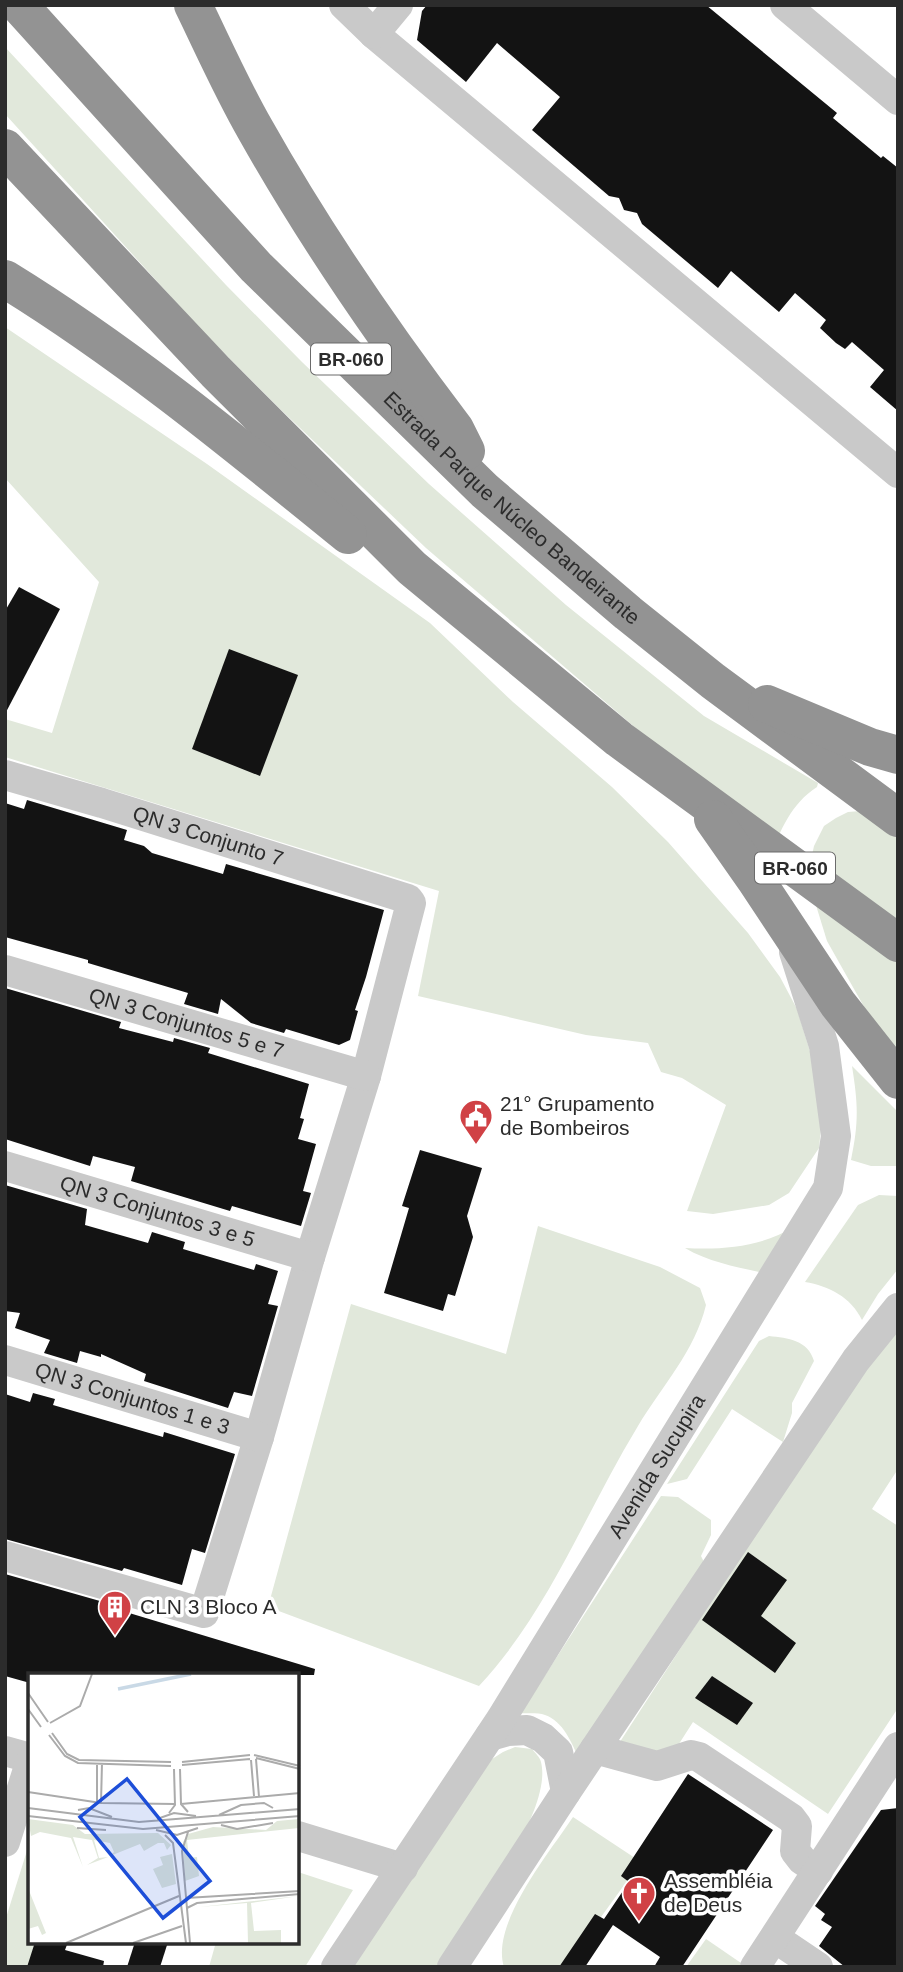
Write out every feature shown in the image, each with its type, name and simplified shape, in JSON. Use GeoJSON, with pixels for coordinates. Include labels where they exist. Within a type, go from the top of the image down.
{"type":"FeatureCollection","features":[{"type":"Feature","properties":{"kind":"highway","name":"Estrada Parque Núcleo Bandeirante"},"geometry":{"type":"LineString","coordinates":[[19,5],[256,267],[485,491],[628,613],[713,681],[898,818]]}},
{"type":"Feature","properties":{"kind":"highway"},"geometry":{"type":"LineString","coordinates":[[193,5],[254,127],[286,182],[362,302],[455,429],[485,491]]}},
{"type":"Feature","properties":{"kind":"highway","name":"BR-060"},"geometry":{"type":"LineString","coordinates":[[5,148],[216,372],[412,568],[619,739],[898,943]]}},
{"type":"Feature","properties":{"kind":"highway"},"geometry":{"type":"LineString","coordinates":[[5,279],[146,374],[209,421],[367,551],[412,568]]}},
{"type":"Feature","properties":{"kind":"highway"},"geometry":{"type":"LineString","coordinates":[[713,681],[870,747],[898,755]]}},
{"type":"Feature","properties":{"kind":"highway"},"geometry":{"type":"LineString","coordinates":[[693,792],[838,1004],[898,1080]]}},
{"type":"Feature","properties":{"kind":"street"},"geometry":{"type":"LineString","coordinates":[[344,5],[374,34],[898,473]]}},
{"type":"Feature","properties":{"kind":"street"},"geometry":{"type":"LineString","coordinates":[[374,34],[398,5]]}},
{"type":"Feature","properties":{"kind":"street"},"geometry":{"type":"LineString","coordinates":[[785,5],[898,100]]}},
{"type":"Feature","properties":{"kind":"street","name":"QN 3 Conjunto 7"},"geometry":{"type":"LineString","coordinates":[[5,775],[410,900],[366,1076]]}},
{"type":"Feature","properties":{"kind":"street","name":"Avenida Sucupira"},"geometry":{"type":"LineString","coordinates":[[336,1967],[490,1736],[828,1188],[836,1136],[824,1046],[786,929]]}},
{"type":"Feature","properties":{"kind":"street","name":"QN 3 Conjuntos 5 e 7"},"geometry":{"type":"LineString","coordinates":[[5,971],[366,1076]]}},
{"type":"Feature","properties":{"kind":"street"},"geometry":{"type":"LineString","coordinates":[[5,1556],[204,1614],[366,1076]]}},
{"type":"Feature","properties":{"kind":"street","name":"QN 3 Conjuntos 3 e 5"},"geometry":{"type":"LineString","coordinates":[[5,1166],[310,1256]]}},
{"type":"Feature","properties":{"kind":"street"},"geometry":{"type":"LineString","coordinates":[[459,1963],[566,1792],[856,1360],[898,1308]]}},
{"type":"Feature","properties":{"kind":"street","name":"QN 3 Conjuntos 1 e 3"},"geometry":{"type":"LineString","coordinates":[[5,1360],[259,1437]]}},
{"type":"Feature","properties":{"kind":"street"},"geometry":{"type":"LineString","coordinates":[[490,1736],[527,1730],[543,1738],[558,1752],[566,1792]]}},
{"type":"Feature","properties":{"kind":"street"},"geometry":{"type":"LineString","coordinates":[[755,1967],[818,1871],[888,1781],[898,1747]]}},
{"type":"Feature","properties":{"kind":"street"},"geometry":{"type":"LineString","coordinates":[[595,1749],[646,1765],[664,1765],[691,1755],[708,1762],[794,1821],[797,1826],[795,1851],[802,1860],[818,1871]]}},
{"type":"Feature","properties":{"kind":"street"},"geometry":{"type":"LineString","coordinates":[[5,1751],[28,1760]]}},
{"type":"Feature","properties":{"kind":"street"},"geometry":{"type":"LineString","coordinates":[[5,1842],[28,1767]]}},
{"type":"Feature","properties":{"kind":"street"},"geometry":{"type":"LineString","coordinates":[[299,1836],[403,1868]]}},
{"type":"Feature","properties":{"kind":"street"},"geometry":{"type":"LineString","coordinates":[[775,1938],[818,1967]]}},
{"type":"Feature","properties":{"kind":"shaded area"},"geometry":{"type":"Polygon","coordinates":[[[5,47],[226,285],[429,484],[566,605],[704,716],[818,783],[788,818],[770,857],[638,730],[426,548],[203,332],[5,114],[5,47]]]}},
{"type":"Feature","properties":{"kind":"shaded area"},"geometry":{"type":"Polygon","coordinates":[[[5,327],[207,464],[430,623],[513,702],[612,787],[668,842],[748,933],[780,977],[797,1009],[824,1097],[819,1148],[789,1193],[769,1205],[713,1214],[687,1211],[726,1105],[682,1078],[661,1072],[648,1043],[586,1035],[418,996],[439,891],[5,757],[5,719],[52,733],[99,582],[5,478],[5,327]]]}},
{"type":"Feature","properties":{"kind":"shaded area"},"geometry":{"type":"Polygon","coordinates":[[[898,808],[898,1052],[876,1028],[827,941],[815,902],[810,864],[814,846],[824,826],[836,818],[848,812],[898,808]]]}},
{"type":"Feature","properties":{"kind":"shaded area"},"geometry":{"type":"Polygon","coordinates":[[[852,1066],[898,1112],[898,1166],[871,1166],[851,1160],[857,1113],[852,1066]]]}},
{"type":"Feature","properties":{"kind":"shaded area"},"geometry":{"type":"Polygon","coordinates":[[[879,1195],[898,1196],[898,1269],[862,1320],[852,1305],[838,1294],[805,1282],[858,1205],[879,1195]]]}},
{"type":"Feature","properties":{"kind":"shaded area"},"geometry":{"type":"Polygon","coordinates":[[[538,1226],[660,1267],[700,1288],[706,1305],[686,1353],[638,1426],[526,1626],[479,1686],[268,1607],[351,1304],[506,1354],[538,1226]]]}},
{"type":"Feature","properties":{"kind":"shaded area"},"geometry":{"type":"Polygon","coordinates":[[[794,1227],[767,1274],[715,1261],[685,1248],[741,1246],[768,1239],[794,1227]]]}},
{"type":"Feature","properties":{"kind":"shaded area"},"geometry":{"type":"Polygon","coordinates":[[[898,1326],[898,1469],[872,1509],[898,1526],[898,1708],[828,1814],[693,1722],[659,1775],[616,1748],[805,1456],[898,1326]]]}},
{"type":"Feature","properties":{"kind":"shaded area"},"geometry":{"type":"Polygon","coordinates":[[[769,1336],[802,1344],[814,1361],[792,1403],[792,1413],[783,1442],[732,1409],[687,1479],[667,1484],[759,1341],[769,1336]]]}},
{"type":"Feature","properties":{"kind":"shaded area"},"geometry":{"type":"Polygon","coordinates":[[[661,1496],[678,1497],[711,1520],[711,1535],[701,1556],[706,1566],[579,1759],[566,1733],[557,1722],[545,1715],[517,1713],[529,1700],[661,1496]]]}},
{"type":"Feature","properties":{"kind":"shaded area"},"geometry":{"type":"Polygon","coordinates":[[[515,1747],[532,1749],[540,1760],[541,1784],[534,1810],[505,1868],[437,1967],[353,1967],[489,1761],[515,1747]]]}},
{"type":"Feature","properties":{"kind":"shaded area"},"geometry":{"type":"Polygon","coordinates":[[[573,1817],[638,1860],[627,1881],[565,1967],[504,1967],[502,1950],[514,1910],[537,1869],[573,1817]]]}},
{"type":"Feature","properties":{"kind":"shaded area"},"geometry":{"type":"Polygon","coordinates":[[[28,1847],[28,1944],[34,1944],[28,1967],[5,1967],[5,1921],[28,1847]]]}},
{"type":"Feature","properties":{"kind":"shaded area"},"geometry":{"type":"Polygon","coordinates":[[[299,1872],[353,1890],[305,1967],[209,1967],[215,1944],[299,1944],[299,1872]]]}},
{"type":"Feature","properties":{"kind":"shaded area"},"geometry":{"type":"Polygon","coordinates":[[[706,1939],[741,1963],[739,1967],[686,1967],[706,1939]]]}},
{"type":"Feature","properties":{"kind":"building"},"geometry":{"type":"Polygon","coordinates":[[[427,5],[706,5],[837,113],[833,118],[881,158],[883,156],[898,168],[898,411],[870,387],[884,370],[852,342],[845,349],[836,343],[820,328],[826,320],[795,293],[779,312],[731,271],[718,288],[642,224],[637,213],[624,210],[619,198],[609,196],[532,130],[560,97],[497,43],[466,82],[417,40],[422,11],[427,5]]]}},
{"type":"Feature","properties":{"kind":"building"},"geometry":{"type":"Polygon","coordinates":[[[19,587],[60,609],[5,714],[5,611],[19,587]]]}},
{"type":"Feature","properties":{"kind":"building"},"geometry":{"type":"Polygon","coordinates":[[[229,649],[298,675],[260,776],[192,749],[229,649]]]}},
{"type":"Feature","properties":{"kind":"building"},"geometry":{"type":"Polygon","coordinates":[[[27,800],[127,830],[124,840],[144,846],[152,853],[223,874],[226,864],[384,910],[355,1010],[358,1011],[350,1040],[339,1045],[286,1029],[284,1033],[251,1023],[221,999],[218,1014],[184,1004],[188,993],[88,963],[88,960],[5,937],[5,803],[24,809],[27,800]]]}},
{"type":"Feature","properties":{"kind":"building"},"geometry":{"type":"Polygon","coordinates":[[[5,988],[121,1022],[119,1028],[210,1048],[208,1053],[309,1084],[300,1118],[304,1119],[298,1139],[316,1144],[303,1191],[311,1193],[301,1226],[232,1206],[230,1211],[131,1181],[135,1167],[93,1156],[90,1166],[5,1139],[5,988]]]}},
{"type":"Feature","properties":{"kind":"building"},"geometry":{"type":"Polygon","coordinates":[[[420,1150],[482,1168],[467,1216],[473,1237],[455,1296],[448,1294],[443,1311],[384,1293],[409,1208],[402,1206],[420,1150]]]}},
{"type":"Feature","properties":{"kind":"building"},"geometry":{"type":"Polygon","coordinates":[[[5,1185],[87,1209],[85,1225],[148,1243],[152,1232],[185,1242],[183,1249],[254,1270],[256,1264],[278,1271],[268,1304],[278,1306],[252,1396],[234,1392],[228,1408],[144,1381],[146,1374],[101,1354],[101,1357],[80,1351],[77,1363],[44,1353],[50,1340],[15,1328],[20,1313],[5,1311],[5,1185]]]}},
{"type":"Feature","properties":{"kind":"building"},"geometry":{"type":"Polygon","coordinates":[[[33,1393],[55,1399],[53,1405],[163,1437],[164,1432],[235,1454],[205,1553],[192,1549],[182,1585],[5,1539],[5,1394],[30,1402],[33,1393]]]}},
{"type":"Feature","properties":{"kind":"building"},"geometry":{"type":"Polygon","coordinates":[[[748,1552],[787,1580],[761,1616],[796,1643],[775,1673],[702,1620],[748,1552]]]}},
{"type":"Feature","properties":{"kind":"building","name":"CLN 3 Bloco A"},"geometry":{"type":"Polygon","coordinates":[[[5,1574],[107,1603],[106,1606],[315,1669],[314,1675],[28,1673],[28,1682],[5,1676],[5,1574]]]}},
{"type":"Feature","properties":{"kind":"building"},"geometry":{"type":"Polygon","coordinates":[[[712,1676],[753,1703],[737,1725],[695,1698],[712,1676]]]}},
{"type":"Feature","properties":{"kind":"building"},"geometry":{"type":"Polygon","coordinates":[[[688,1774],[773,1830],[682,1967],[654,1967],[660,1957],[613,1925],[585,1967],[559,1967],[595,1914],[604,1919],[629,1882],[621,1876],[688,1774]]]}},
{"type":"Feature","properties":{"kind":"building"},"geometry":{"type":"Polygon","coordinates":[[[898,1808],[898,1967],[845,1967],[819,1946],[832,1927],[821,1920],[825,1914],[815,1906],[881,1810],[898,1808]]]}},
{"type":"Feature","properties":{"kind":"building"},"geometry":{"type":"Polygon","coordinates":[[[34,1944],[67,1944],[65,1950],[104,1961],[103,1967],[27,1967],[34,1944]]]}},
{"type":"Feature","properties":{"kind":"building"},"geometry":{"type":"Polygon","coordinates":[[[134,1944],[167,1944],[160,1967],[127,1967],[134,1944]]]}},
{"type":"Feature","properties":{"kind":"place","name":"21° Grupamento de Bombeiros"},"geometry":{"type":"Point","coordinates":[476,1146]}},
{"type":"Feature","properties":{"kind":"place","name":"CLN 3 Bloco A"},"geometry":{"type":"Point","coordinates":[115,1637]}},
{"type":"Feature","properties":{"kind":"place","name":"Assembléia de Deus"},"geometry":{"type":"Point","coordinates":[639,1923]}}]}
